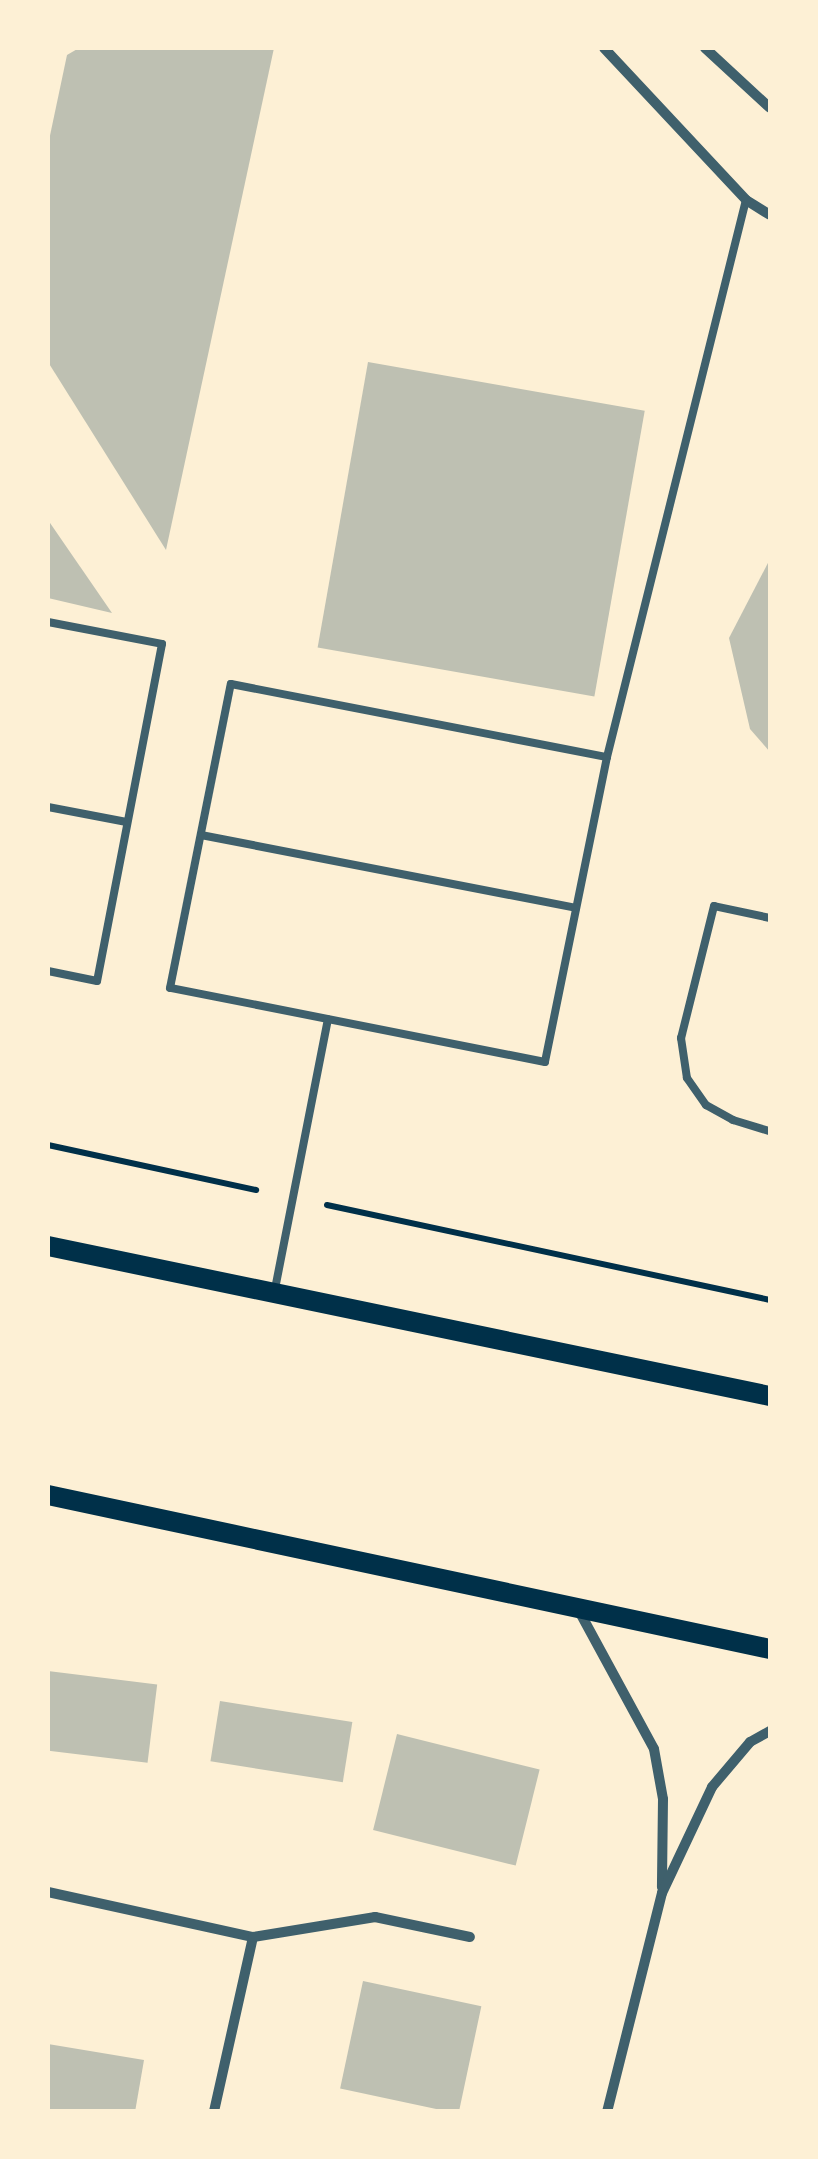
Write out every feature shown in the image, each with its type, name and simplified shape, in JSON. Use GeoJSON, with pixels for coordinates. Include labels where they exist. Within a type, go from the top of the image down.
{"type":"FeatureCollection","features":[{"type":"Feature","properties":{"kind":"main road"},"geometry":{"type":"LineString","coordinates":[[48,1246],[770,1396]]}},
{"type":"Feature","properties":{"kind":"main road"},"geometry":{"type":"LineString","coordinates":[[48,1495],[575,1604],[770,1649]]}},
{"type":"Feature","properties":{"kind":"street"},"geometry":{"type":"LineString","coordinates":[[604,48],[746,200],[770,215]]}},
{"type":"Feature","properties":{"kind":"street"},"geometry":{"type":"LineString","coordinates":[[705,48],[770,108]]}},
{"type":"Feature","properties":{"kind":"street"},"geometry":{"type":"LineString","coordinates":[[575,1604],[654,1748],[663,1800],[662,1893]]}},
{"type":"Feature","properties":{"kind":"street"},"geometry":{"type":"LineString","coordinates":[[607,2112],[662,1893],[712,1786],[750,1742],[770,1731]]}},
{"type":"Feature","properties":{"kind":"street"},"geometry":{"type":"LineString","coordinates":[[48,1892],[253,1937],[375,1917],[470,1938]]}},
{"type":"Feature","properties":{"kind":"street"},"geometry":{"type":"LineString","coordinates":[[214,2112],[253,1937]]}},
{"type":"Feature","properties":{"kind":"lane"},"geometry":{"type":"LineString","coordinates":[[608,757],[231,684],[170,988],[546,1062],[608,757],[746,200]]}},
{"type":"Feature","properties":{"kind":"lane"},"geometry":{"type":"LineString","coordinates":[[48,622],[162,644],[96,980],[48,971]]}},
{"type":"Feature","properties":{"kind":"lane"},"geometry":{"type":"LineString","coordinates":[[48,807],[127,822]]}},
{"type":"Feature","properties":{"kind":"lane"},"geometry":{"type":"LineString","coordinates":[[201,834],[576,908]]}},
{"type":"Feature","properties":{"kind":"lane"},"geometry":{"type":"LineString","coordinates":[[770,918],[714,906],[681,1038],[687,1078],[706,1105],[733,1120],[770,1131]]}},
{"type":"Feature","properties":{"kind":"lane"},"geometry":{"type":"LineString","coordinates":[[274,1293],[328,1019]]}},
{"type":"Feature","properties":{"kind":"path"},"geometry":{"type":"LineString","coordinates":[[48,1144],[770,1300]]}},
{"type":"Feature","properties":{"kind":"building"},"geometry":{"type":"Polygon","coordinates":[[[79,48],[274,48],[166,550],[48,362],[48,145],[67,55],[79,48]]]}},
{"type":"Feature","properties":{"kind":"building"},"geometry":{"type":"Polygon","coordinates":[[[368,362],[645,411],[594,696],[318,648],[368,362]]]}},
{"type":"Feature","properties":{"kind":"building"},"geometry":{"type":"Polygon","coordinates":[[[48,520],[112,613],[48,598],[48,520]]]}},
{"type":"Feature","properties":{"kind":"building"},"geometry":{"type":"Polygon","coordinates":[[[770,559],[770,752],[750,729],[729,638],[770,559]]]}},
{"type":"Feature","properties":{"kind":"building"},"geometry":{"type":"Polygon","coordinates":[[[48,1671],[157,1684],[148,1763],[48,1751],[48,1671]]]}},
{"type":"Feature","properties":{"kind":"building"},"geometry":{"type":"Polygon","coordinates":[[[220,1701],[352,1722],[343,1782],[210,1761],[220,1701]]]}},
{"type":"Feature","properties":{"kind":"building"},"geometry":{"type":"Polygon","coordinates":[[[397,1734],[540,1770],[516,1866],[373,1830],[397,1734]]]}},
{"type":"Feature","properties":{"kind":"building"},"geometry":{"type":"Polygon","coordinates":[[[363,1981],[481,2006],[459,2112],[340,2089],[363,1981]]]}},
{"type":"Feature","properties":{"kind":"building"},"geometry":{"type":"Polygon","coordinates":[[[48,2044],[144,2060],[135,2112],[48,2112],[48,2044]]]}}]}
